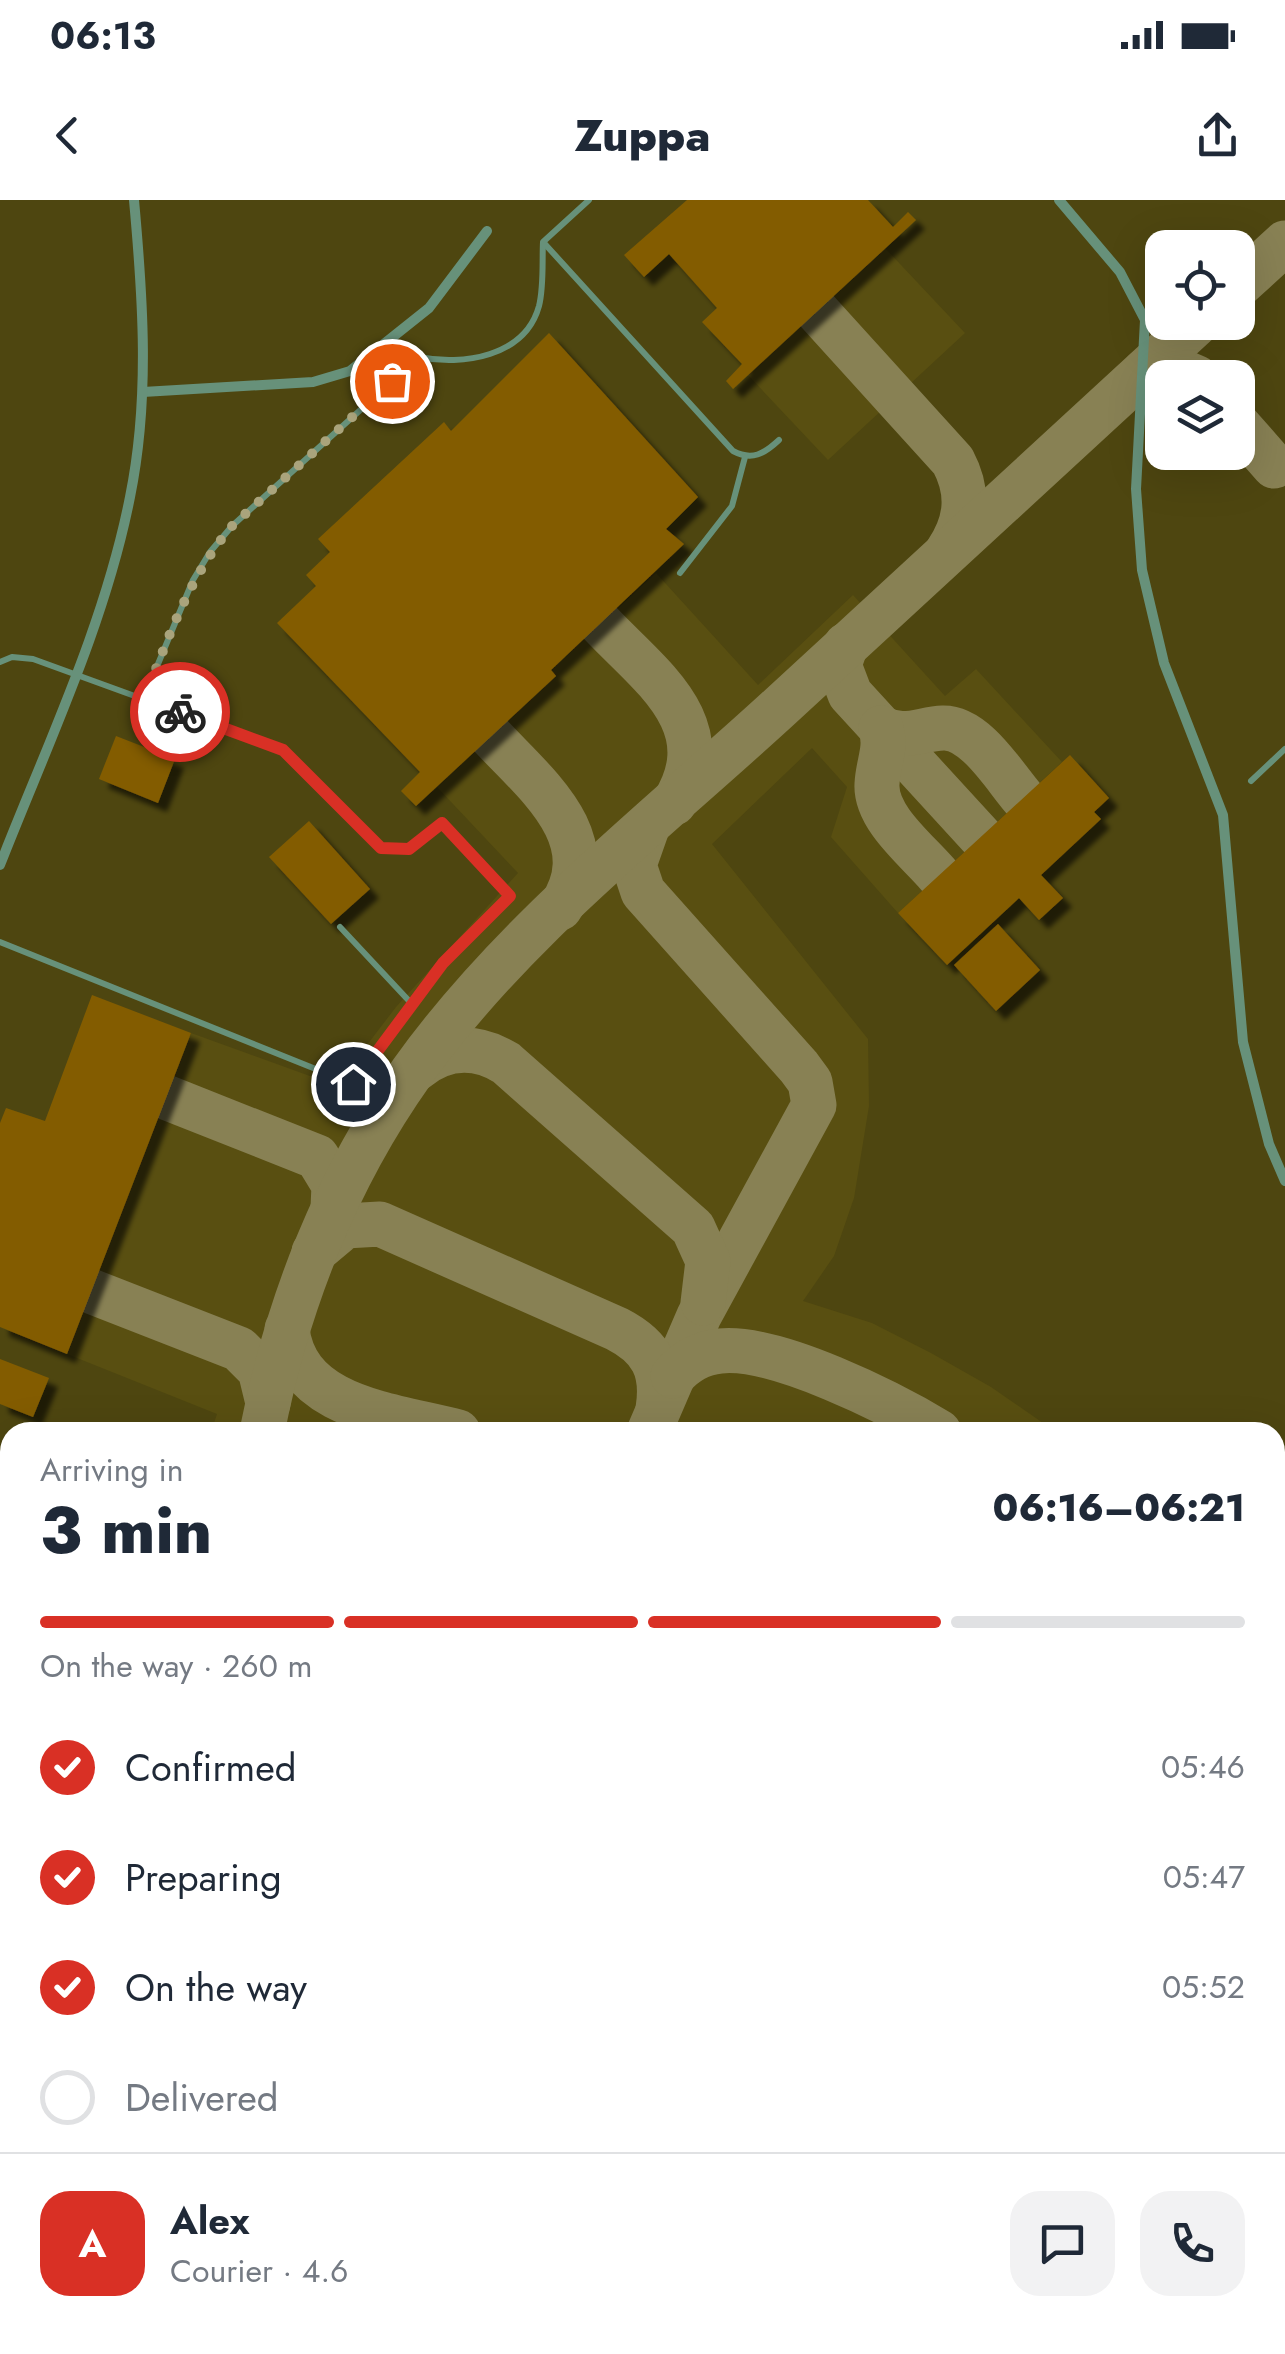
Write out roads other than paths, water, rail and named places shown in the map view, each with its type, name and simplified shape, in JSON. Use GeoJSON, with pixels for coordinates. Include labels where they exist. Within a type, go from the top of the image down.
{"type":"FeatureCollection","features":[{"type":"Feature","properties":{"kind":"street"},"geometry":{"type":"LineString","coordinates":[[0,865],[74,676],[118,548],[130,497],[143,392],[134,200]]}},
{"type":"Feature","properties":{"kind":"street"},"geometry":{"type":"LineString","coordinates":[[1058,200],[1120,272],[1145,320],[1136,488],[1142,570],[1164,663],[1223,815],[1243,1042],[1264,1126],[1285,1181]]}},
{"type":"Feature","properties":{"kind":"street"},"geometry":{"type":"LineString","coordinates":[[143,392],[313,382],[350,371],[429,308],[487,231]]}},
{"type":"Feature","properties":{"kind":"lane"},"geometry":{"type":"LineString","coordinates":[[144,700],[193,580],[232,526],[418,357],[463,360],[514,342],[539,306],[543,242],[589,200]]}},
{"type":"Feature","properties":{"kind":"lane"},"geometry":{"type":"LineString","coordinates":[[543,242],[733,451],[745,457],[764,453],[779,440]]}},
{"type":"Feature","properties":{"kind":"lane"},"geometry":{"type":"LineString","coordinates":[[680,573],[732,506],[745,457]]}},
{"type":"Feature","properties":{"kind":"lane"},"geometry":{"type":"LineString","coordinates":[[0,662],[12,657],[32,660],[283,750],[381,848],[409,849],[442,823],[510,896],[443,963],[353,1084],[0,942]]}},
{"type":"Feature","properties":{"kind":"lane"},"geometry":{"type":"LineString","coordinates":[[1251,782],[1285,748]]}},
{"type":"Feature","properties":{"kind":"lane"},"geometry":{"type":"LineString","coordinates":[[340,927],[411,1003]]}}]}
